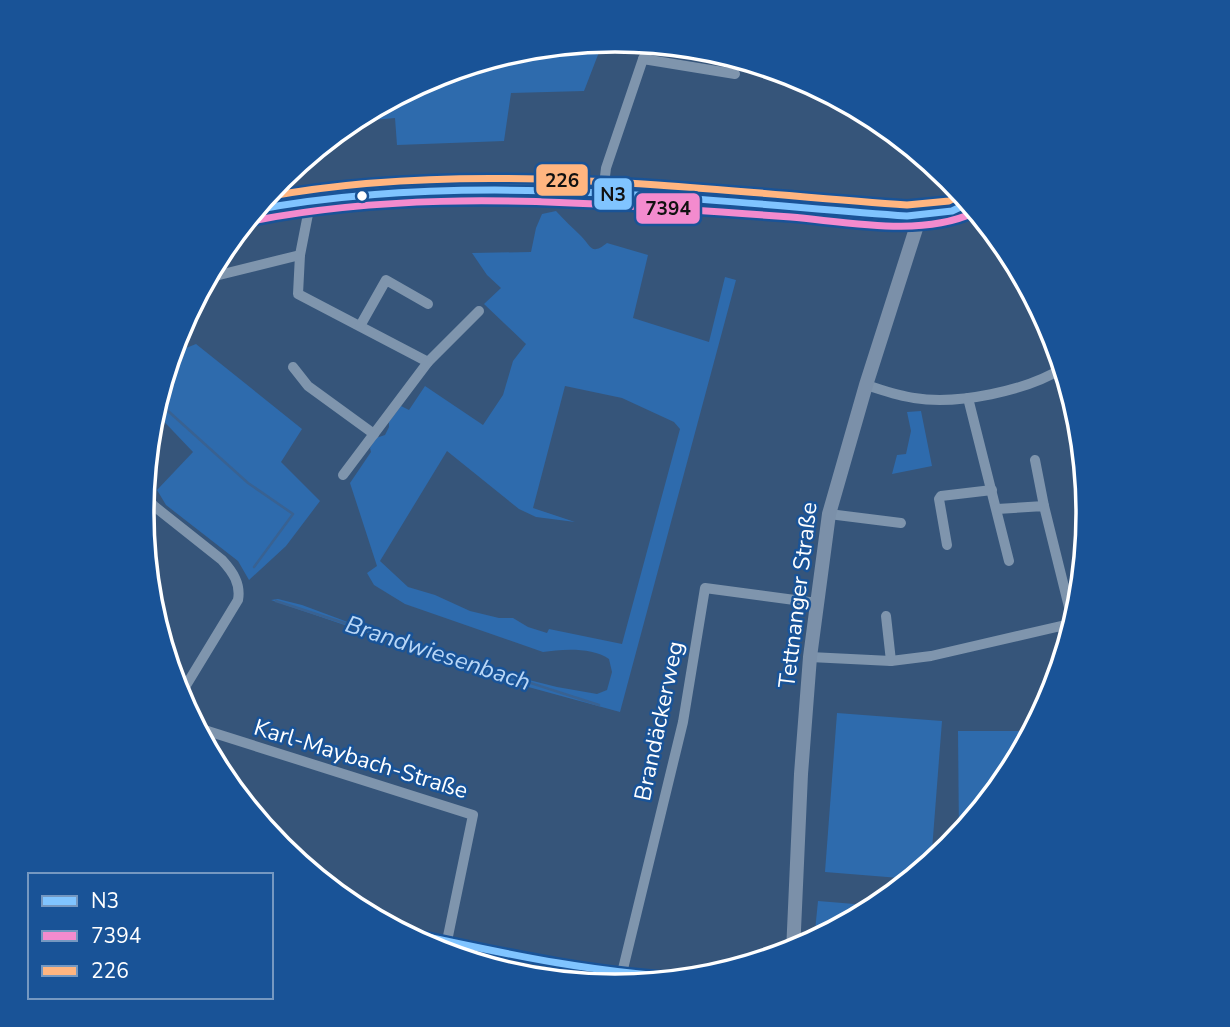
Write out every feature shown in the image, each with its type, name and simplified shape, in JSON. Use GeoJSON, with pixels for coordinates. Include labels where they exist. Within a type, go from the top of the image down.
{"type":"FeatureCollection","features":[{"type":"Feature","properties":{"kind":"main road"},"geometry":{"type":"LineString","coordinates":[[274,203],[386,192],[482,190],[603,193],[920,216],[960,208]]}},
{"type":"Feature","properties":{"kind":"main road","name":"Tettnanger Straße"},"geometry":{"type":"LineString","coordinates":[[794,938],[801,774],[810,657],[828,514],[920,216]]}},
{"type":"Feature","properties":{"kind":"street"},"geometry":{"type":"LineString","coordinates":[[603,193],[606,168],[646,53]]}},
{"type":"Feature","properties":{"kind":"street"},"geometry":{"type":"LineString","coordinates":[[643,59],[735,74]]}},
{"type":"Feature","properties":{"kind":"street"},"geometry":{"type":"LineString","coordinates":[[308,201],[309,209],[300,255],[298,294],[428,362]]}},
{"type":"Feature","properties":{"kind":"street"},"geometry":{"type":"LineString","coordinates":[[221,274],[300,255]]}},
{"type":"Feature","properties":{"kind":"street"},"geometry":{"type":"LineString","coordinates":[[360,326],[386,280],[428,304]]}},
{"type":"Feature","properties":{"kind":"street"},"geometry":{"type":"LineString","coordinates":[[343,475],[428,362],[479,312]]}},
{"type":"Feature","properties":{"kind":"street"},"geometry":{"type":"LineString","coordinates":[[293,367],[308,386],[374,434]]}},
{"type":"Feature","properties":{"kind":"street"},"geometry":{"type":"LineString","coordinates":[[866,385],[913,398],[968,398],[1054,373]]}},
{"type":"Feature","properties":{"kind":"street"},"geometry":{"type":"LineString","coordinates":[[968,398],[1009,561]]}},
{"type":"Feature","properties":{"kind":"street"},"geometry":{"type":"LineString","coordinates":[[1035,460],[1068,599]]}},
{"type":"Feature","properties":{"kind":"street"},"geometry":{"type":"LineString","coordinates":[[947,545],[939,499],[941,496],[992,490]]}},
{"type":"Feature","properties":{"kind":"street"},"geometry":{"type":"LineString","coordinates":[[154,506],[222,560],[239,586],[238,600],[187,684]]}},
{"type":"Feature","properties":{"kind":"street"},"geometry":{"type":"LineString","coordinates":[[997,509],[1044,506]]}},
{"type":"Feature","properties":{"kind":"street"},"geometry":{"type":"LineString","coordinates":[[828,514],[901,523]]}},
{"type":"Feature","properties":{"kind":"street","name":"Brandäckerweg"},"geometry":{"type":"LineString","coordinates":[[622,972],[683,722],[705,588],[817,603]]}},
{"type":"Feature","properties":{"kind":"street"},"geometry":{"type":"LineString","coordinates":[[886,616],[891,661]]}},
{"type":"Feature","properties":{"kind":"street"},"geometry":{"type":"LineString","coordinates":[[810,657],[891,661],[931,656],[1062,626]]}},
{"type":"Feature","properties":{"kind":"street","name":"Karl-Maybach-Straße"},"geometry":{"type":"LineString","coordinates":[[210,732],[473,815],[447,941]]}},
{"type":"Feature","properties":{"kind":"street"},"geometry":{"type":"LineString","coordinates":[[441,940],[525,957],[635,974]]}},
{"type":"Feature","properties":{"kind":"shaded area"},"geometry":{"type":"Polygon","coordinates":[[[599,53],[584,91],[511,93],[504,141],[397,145],[395,118],[376,120],[411,100],[496,68],[555,56],[599,53]]]}},
{"type":"Feature","properties":{"kind":"shaded area"},"geometry":{"type":"Polygon","coordinates":[[[556,211],[594,249],[607,243],[648,255],[633,318],[709,342],[725,277],[736,280],[620,712],[521,685],[271,600],[278,599],[302,605],[404,643],[493,671],[597,694],[607,690],[612,672],[609,659],[602,655],[577,650],[543,652],[405,604],[374,585],[367,573],[377,566],[350,483],[371,452],[370,448],[376,438],[385,435],[389,422],[401,406],[409,410],[425,386],[483,425],[503,395],[513,361],[526,344],[484,304],[501,288],[487,275],[472,253],[531,252],[542,214],[556,211]],[[565,386],[533,508],[575,522],[536,517],[519,509],[447,451],[380,561],[408,587],[435,595],[470,611],[499,618],[513,618],[528,627],[547,633],[549,629],[622,644],[680,429],[674,422],[622,398],[565,386]]]}},
{"type":"Feature","properties":{"kind":"shaded area"},"geometry":{"type":"Polygon","coordinates":[[[196,344],[302,429],[281,462],[320,501],[286,546],[249,580],[238,561],[166,505],[157,490],[193,452],[164,421],[184,349],[196,344]]]}},
{"type":"Feature","properties":{"kind":"shaded area"},"geometry":{"type":"Polygon","coordinates":[[[921,411],[932,466],[892,474],[897,455],[906,454],[911,431],[907,412],[921,411]]]}},
{"type":"Feature","properties":{"kind":"shaded area"},"geometry":{"type":"Polygon","coordinates":[[[837,713],[942,721],[932,847],[897,878],[825,872],[837,713]]]}},
{"type":"Feature","properties":{"kind":"shaded area"},"geometry":{"type":"Polygon","coordinates":[[[958,731],[1021,731],[998,770],[959,820],[958,731]]]}},
{"type":"Feature","properties":{"kind":"shaded area"},"geometry":{"type":"Polygon","coordinates":[[[818,901],[859,904],[845,913],[815,929],[818,901]]]}},
{"type":"Feature","properties":{"kind":"waterway","name":"Brandwiesenbach"},"geometry":{"type":"LineString","coordinates":[[166,409],[248,483],[293,514],[254,567]]}},
{"type":"Feature","properties":{"kind":"waterway","name":"Brandwiesenbach"},"geometry":{"type":"LineString","coordinates":[[276,601],[599,705]]}},
{"type":"Feature","properties":{"kind":"transit line","name":"226"},"geometry":{"type":"LineString","coordinates":[[283,195],[344,186],[424,180],[505,178],[667,186],[907,205],[952,199]]}},
{"type":"Feature","properties":{"kind":"transit line","name":"N3"},"geometry":{"type":"LineString","coordinates":[[270,208],[336,198],[499,190],[662,197],[907,216],[952,211],[960,207]]}},
{"type":"Feature","properties":{"kind":"transit line","name":"7394"},"geometry":{"type":"LineString","coordinates":[[260,219],[349,207],[441,201],[581,203],[884,226],[931,224],[966,215]]}},
{"type":"Feature","properties":{"kind":"transit line","name":"N3"},"geometry":{"type":"LineString","coordinates":[[440,940],[585,967],[643,974]]}}]}
